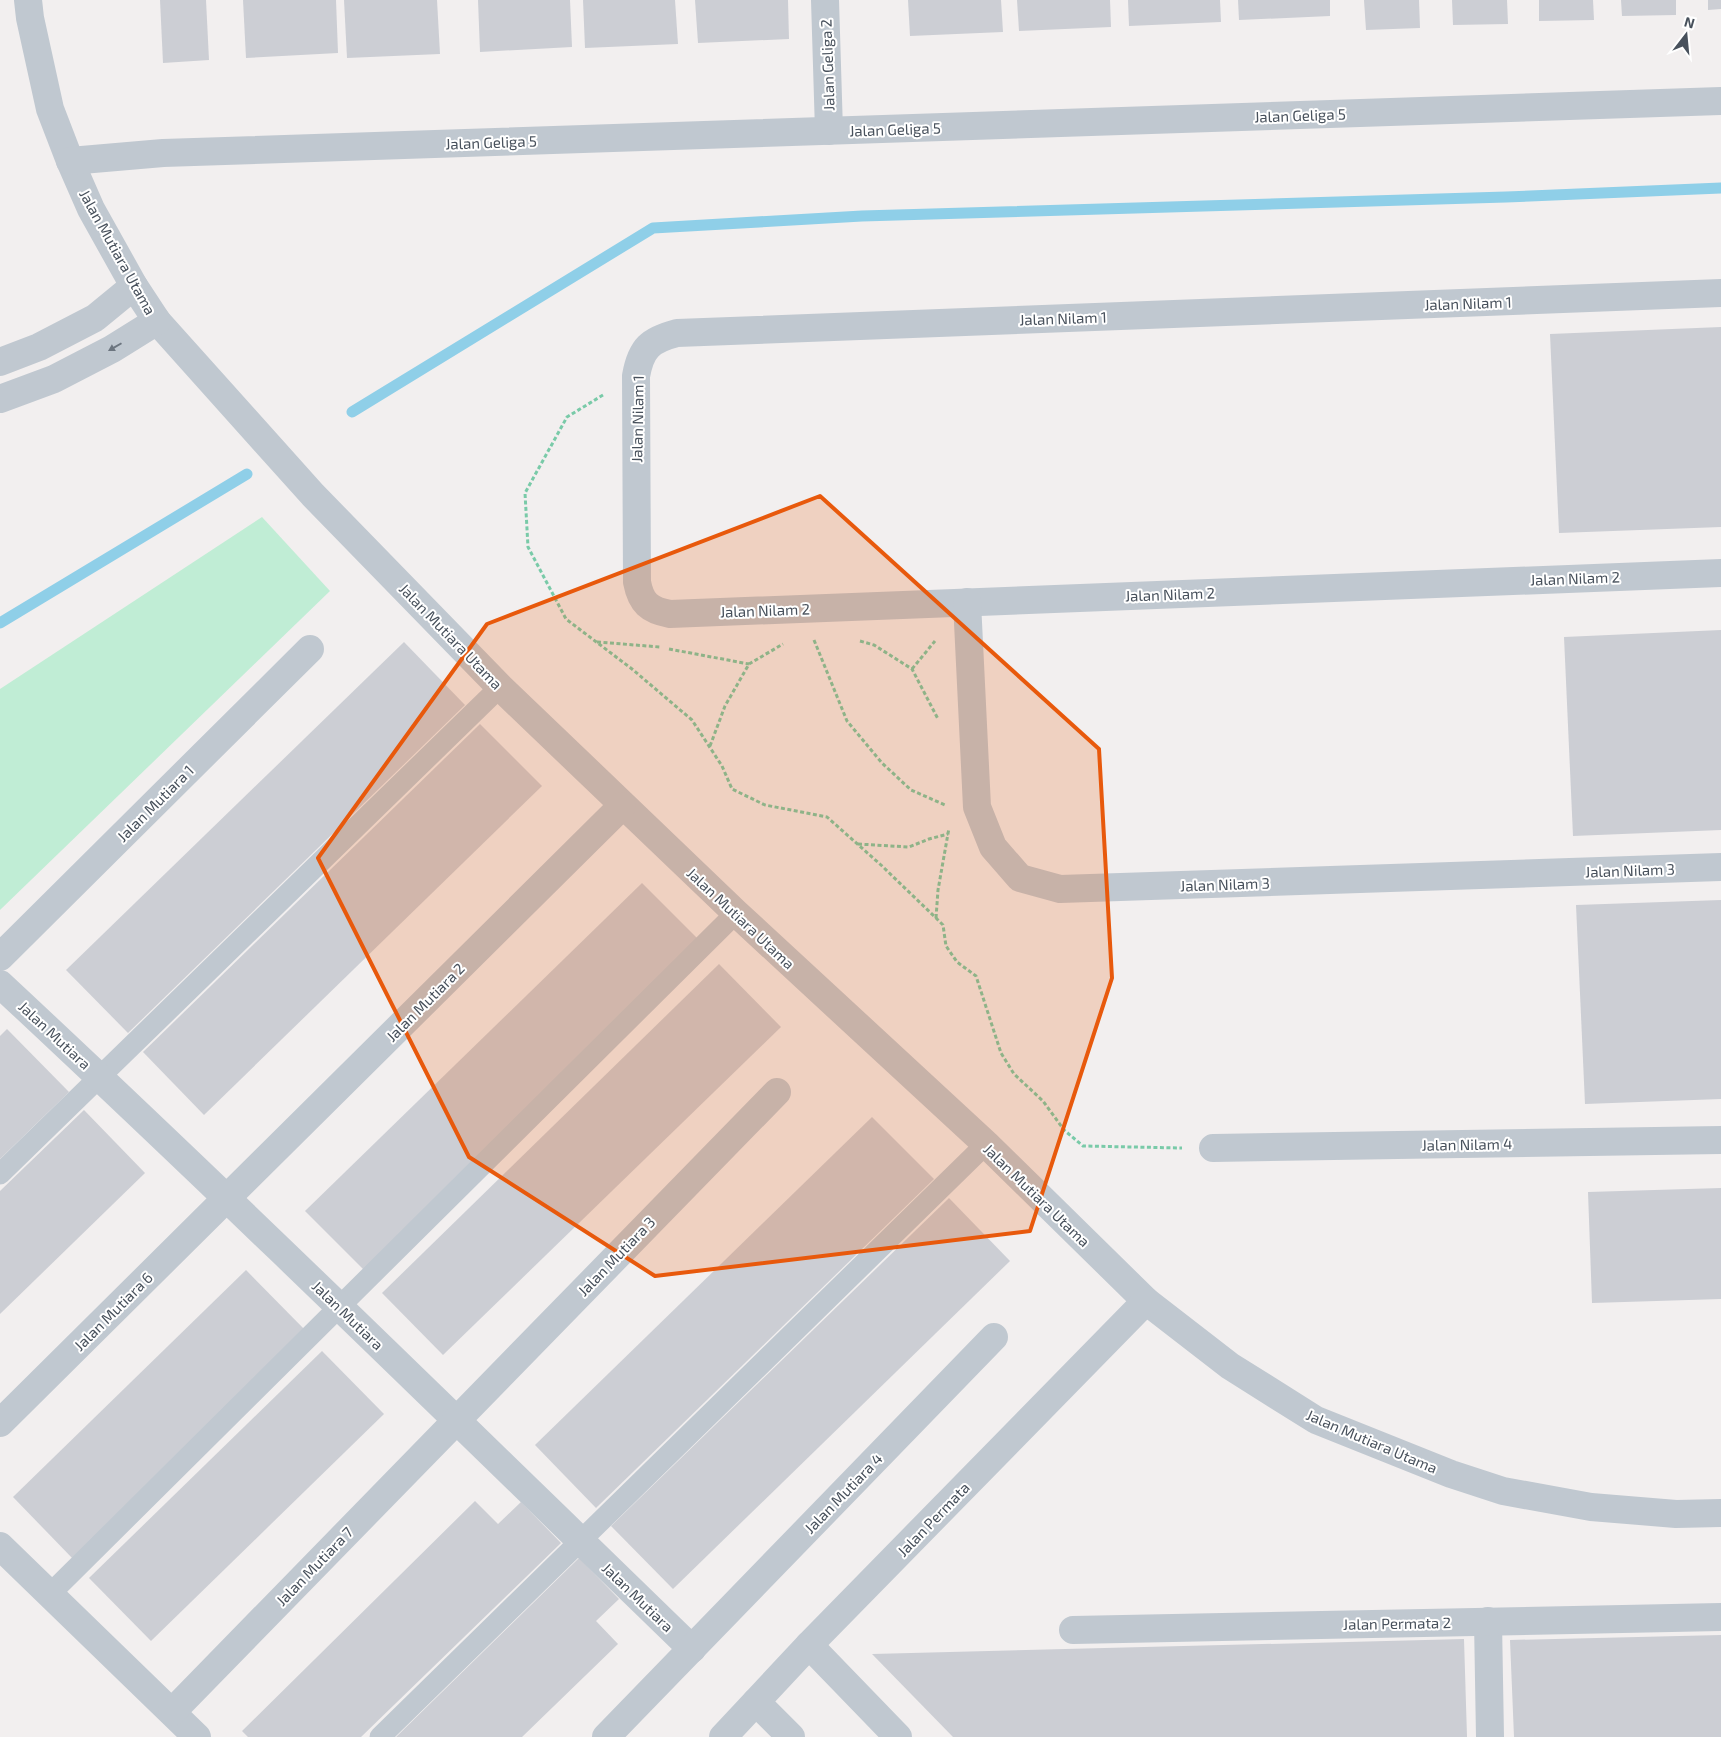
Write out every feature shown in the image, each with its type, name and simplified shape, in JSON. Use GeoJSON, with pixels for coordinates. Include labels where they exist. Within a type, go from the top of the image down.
{"type":"FeatureCollection","features":[{"type":"Feature","properties":{"kind":"street","name":"Jalan Mutiara Utama"},"geometry":{"type":"LineString","coordinates":[[28,0],[30,18],[50,109],[70,161],[91,209],[134,286],[157,321],[314,495],[500,687],[622,806],[986,1144],[1146,1301],[1230,1366],[1316,1420],[1451,1474],[1503,1491],[1591,1507],[1676,1514],[1721,1513]]}},
{"type":"Feature","properties":{"kind":"street","name":"Jalan Geliga 2"},"geometry":{"type":"LineString","coordinates":[[825,0],[829,131]]}},
{"type":"Feature","properties":{"kind":"street","name":"Jalan Geliga 5"},"geometry":{"type":"LineString","coordinates":[[70,161],[162,153],[1721,101]]}},
{"type":"Feature","properties":{"kind":"street"},"geometry":{"type":"LineString","coordinates":[[0,362],[39,347],[95,318],[134,286]]}},
{"type":"Feature","properties":{"kind":"street","name":"Jalan Nilam 1"},"geometry":{"type":"LineString","coordinates":[[637,582],[636,376],[639,360],[648,346],[661,337],[677,333],[1721,293]]}},
{"type":"Feature","properties":{"kind":"street"},"geometry":{"type":"LineString","coordinates":[[0,399],[54,379],[157,321]]}},
{"type":"Feature","properties":{"kind":"street","name":"Jalan Nilam 2"},"geometry":{"type":"LineString","coordinates":[[637,582],[639,595],[647,605],[658,612],[670,614],[1721,573]]}},
{"type":"Feature","properties":{"kind":"street","name":"Jalan Nilam 3"},"geometry":{"type":"LineString","coordinates":[[967,602],[977,807],[993,847],[1020,878],[1060,889],[1721,867]]}},
{"type":"Feature","properties":{"kind":"street","name":"Jalan Mutiara 1"},"geometry":{"type":"LineString","coordinates":[[0,957],[310,649]]}},
{"type":"Feature","properties":{"kind":"street","name":"Jalan Mutiara 2"},"geometry":{"type":"LineString","coordinates":[[227,1198],[622,806]]}},
{"type":"Feature","properties":{"kind":"street","name":"Jalan Mutiara"},"geometry":{"type":"LineString","coordinates":[[0,984],[340,1306],[692,1649]]}},
{"type":"Feature","properties":{"kind":"street","name":"Jalan Mutiara 3"},"geometry":{"type":"LineString","coordinates":[[456,1421],[777,1092]]}},
{"type":"Feature","properties":{"kind":"street","name":"Jalan Nilam 4"},"geometry":{"type":"LineString","coordinates":[[1213,1148],[1721,1140]]}},
{"type":"Feature","properties":{"kind":"street","name":"Jalan Mutiara 6"},"geometry":{"type":"LineString","coordinates":[[0,1423],[227,1198]]}},
{"type":"Feature","properties":{"kind":"street","name":"Jalan Permata"},"geometry":{"type":"LineString","coordinates":[[722,1737],[809,1645],[1146,1301]]}},
{"type":"Feature","properties":{"kind":"street","name":"Jalan Mutiara 4"},"geometry":{"type":"LineString","coordinates":[[606,1737],[994,1338]]}},
{"type":"Feature","properties":{"kind":"street","name":"Jalan Mutiara 7"},"geometry":{"type":"LineString","coordinates":[[172,1712],[456,1421]]}},
{"type":"Feature","properties":{"kind":"street"},"geometry":{"type":"LineString","coordinates":[[0,1546],[198,1737]]}},
{"type":"Feature","properties":{"kind":"street","name":"Jalan Permata 2"},"geometry":{"type":"LineString","coordinates":[[1072,1630],[1721,1617]]}},
{"type":"Feature","properties":{"kind":"street"},"geometry":{"type":"LineString","coordinates":[[1488,1622],[1490,1737]]}},
{"type":"Feature","properties":{"kind":"street"},"geometry":{"type":"LineString","coordinates":[[809,1645],[898,1737]]}},
{"type":"Feature","properties":{"kind":"street"},"geometry":{"type":"LineString","coordinates":[[756,1702],[791,1737]]}},
{"type":"Feature","properties":{"kind":"lane"},"geometry":{"type":"LineString","coordinates":[[0,1174],[500,687]]}},
{"type":"Feature","properties":{"kind":"lane"},"geometry":{"type":"LineString","coordinates":[[50,1594],[736,913]]}},
{"type":"Feature","properties":{"kind":"lane"},"geometry":{"type":"LineString","coordinates":[[380,1737],[986,1144]]}},
{"type":"Feature","properties":{"kind":"path"},"geometry":{"type":"LineString","coordinates":[[636,376],[567,417],[525,493],[528,547],[566,619],[632,669],[692,720],[722,766],[732,789],[765,805],[827,817],[943,925],[946,946],[957,962],[976,976],[1001,1052],[1014,1074],[1043,1101],[1064,1130],[1083,1146],[1213,1148]]}},
{"type":"Feature","properties":{"kind":"path"},"geometry":{"type":"LineString","coordinates":[[808,608],[812,634],[847,721],[882,763],[911,790],[950,808],[977,807]]}},
{"type":"Feature","properties":{"kind":"path"},"geometry":{"type":"LineString","coordinates":[[856,640],[874,645],[912,669],[942,728]]}},
{"type":"Feature","properties":{"kind":"path"},"geometry":{"type":"LineString","coordinates":[[596,642],[683,650],[749,664]]}},
{"type":"Feature","properties":{"kind":"path"},"geometry":{"type":"LineString","coordinates":[[710,747],[725,706],[749,664],[781,644],[789,642]]}},
{"type":"Feature","properties":{"kind":"path"},"geometry":{"type":"LineString","coordinates":[[936,918],[938,890],[948,834],[950,808]]}},
{"type":"Feature","properties":{"kind":"path"},"geometry":{"type":"LineString","coordinates":[[857,844],[909,847],[948,834]]}},
{"type":"Feature","properties":{"kind":"highlighted area"},"geometry":{"type":"Polygon","coordinates":[[[820,496],[1099,749],[1112,978],[1030,1231],[655,1276],[469,1157],[318,858],[487,624],[820,496]]]}},
{"type":"Feature","properties":{"kind":"green space"},"geometry":{"type":"Polygon","coordinates":[[[262,517],[330,591],[0,910],[0,689],[262,517]]]}},
{"type":"Feature","properties":{"kind":"building"},"geometry":{"type":"Polygon","coordinates":[[[160,0],[206,0],[209,60],[163,63],[160,0]]]}},
{"type":"Feature","properties":{"kind":"building"},"geometry":{"type":"Polygon","coordinates":[[[243,0],[336,0],[338,53],[246,58],[243,0]]]}},
{"type":"Feature","properties":{"kind":"building"},"geometry":{"type":"Polygon","coordinates":[[[344,0],[437,0],[440,54],[347,58],[344,0]]]}},
{"type":"Feature","properties":{"kind":"building"},"geometry":{"type":"Polygon","coordinates":[[[478,0],[570,0],[572,47],[480,52],[478,0]]]}},
{"type":"Feature","properties":{"kind":"building"},"geometry":{"type":"Polygon","coordinates":[[[583,0],[675,0],[678,44],[585,48],[583,0]]]}},
{"type":"Feature","properties":{"kind":"building"},"geometry":{"type":"Polygon","coordinates":[[[695,0],[788,0],[789,39],[698,43],[695,0]]]}},
{"type":"Feature","properties":{"kind":"building"},"geometry":{"type":"Polygon","coordinates":[[[908,0],[1001,0],[1003,32],[910,36],[908,0]]]}},
{"type":"Feature","properties":{"kind":"building"},"geometry":{"type":"Polygon","coordinates":[[[1017,0],[1110,0],[1111,27],[1019,31],[1017,0]]]}},
{"type":"Feature","properties":{"kind":"building"},"geometry":{"type":"Polygon","coordinates":[[[1128,0],[1220,0],[1221,22],[1129,26],[1128,0]]]}},
{"type":"Feature","properties":{"kind":"building"},"geometry":{"type":"Polygon","coordinates":[[[1238,0],[1330,0],[1330,16],[1239,20],[1238,0]]]}},
{"type":"Feature","properties":{"kind":"building"},"geometry":{"type":"Polygon","coordinates":[[[1364,0],[1419,0],[1420,28],[1366,30],[1364,0]]]}},
{"type":"Feature","properties":{"kind":"building"},"geometry":{"type":"Polygon","coordinates":[[[1452,0],[1507,0],[1508,24],[1453,25],[1452,0]]]}},
{"type":"Feature","properties":{"kind":"building"},"geometry":{"type":"Polygon","coordinates":[[[1539,0],[1593,0],[1594,20],[1539,21],[1539,0]]]}},
{"type":"Feature","properties":{"kind":"building"},"geometry":{"type":"Polygon","coordinates":[[[1621,0],[1676,0],[1676,15],[1622,16],[1621,0]]]}},
{"type":"Feature","properties":{"kind":"building"},"geometry":{"type":"Polygon","coordinates":[[[1708,0],[1721,0],[1721,9],[1708,10],[1708,0]]]}},
{"type":"Feature","properties":{"kind":"building"},"geometry":{"type":"Polygon","coordinates":[[[1721,327],[1721,527],[1559,533],[1550,334],[1721,327]]]}},
{"type":"Feature","properties":{"kind":"building"},"geometry":{"type":"Polygon","coordinates":[[[1721,630],[1721,830],[1573,836],[1564,637],[1721,630]]]}},
{"type":"Feature","properties":{"kind":"building"},"geometry":{"type":"Polygon","coordinates":[[[404,642],[465,705],[128,1033],[66,970],[404,642]]]}},
{"type":"Feature","properties":{"kind":"building"},"geometry":{"type":"Polygon","coordinates":[[[480,724],[542,786],[204,1115],[143,1052],[480,724]]]}},
{"type":"Feature","properties":{"kind":"building"},"geometry":{"type":"Polygon","coordinates":[[[642,883],[704,945],[367,1273],[305,1211],[642,883]]]}},
{"type":"Feature","properties":{"kind":"building"},"geometry":{"type":"Polygon","coordinates":[[[1721,900],[1721,1099],[1585,1104],[1576,905],[1721,900]]]}},
{"type":"Feature","properties":{"kind":"building"},"geometry":{"type":"Polygon","coordinates":[[[719,964],[781,1027],[443,1355],[382,1293],[719,964]]]}},
{"type":"Feature","properties":{"kind":"building"},"geometry":{"type":"Polygon","coordinates":[[[7,1029],[69,1092],[0,1159],[0,1036],[7,1029]]]}},
{"type":"Feature","properties":{"kind":"building"},"geometry":{"type":"Polygon","coordinates":[[[84,1110],[145,1173],[0,1314],[0,1191],[84,1110]]]}},
{"type":"Feature","properties":{"kind":"building"},"geometry":{"type":"Polygon","coordinates":[[[872,1117],[934,1179],[596,1508],[535,1445],[872,1117]]]}},
{"type":"Feature","properties":{"kind":"building"},"geometry":{"type":"Polygon","coordinates":[[[1721,1188],[1721,1299],[1592,1303],[1588,1192],[1721,1188]]]}},
{"type":"Feature","properties":{"kind":"building"},"geometry":{"type":"Polygon","coordinates":[[[949,1198],[1010,1261],[673,1589],[611,1526],[949,1198]]]}},
{"type":"Feature","properties":{"kind":"building"},"geometry":{"type":"Polygon","coordinates":[[[246,1270],[307,1332],[74,1560],[13,1497],[246,1270]]]}},
{"type":"Feature","properties":{"kind":"building"},"geometry":{"type":"Polygon","coordinates":[[[322,1351],[384,1414],[151,1641],[89,1578],[322,1351]]]}},
{"type":"Feature","properties":{"kind":"building"},"geometry":{"type":"Polygon","coordinates":[[[475,1501],[498,1524],[521,1502],[561,1543],[361,1737],[248,1737],[242,1731],[475,1501]]]}},
{"type":"Feature","properties":{"kind":"building"},"geometry":{"type":"Polygon","coordinates":[[[579,1558],[619,1599],[596,1621],[618,1644],[522,1737],[396,1737],[579,1558]]]}},
{"type":"Feature","properties":{"kind":"building"},"geometry":{"type":"Polygon","coordinates":[[[1721,1635],[1721,1737],[1514,1737],[1510,1640],[1721,1635]]]}},
{"type":"Feature","properties":{"kind":"building"},"geometry":{"type":"Polygon","coordinates":[[[1464,1639],[1467,1737],[953,1737],[872,1654],[1464,1639]]]}},
{"type":"Feature","properties":{"kind":"waterway"},"geometry":{"type":"LineString","coordinates":[[352,412],[653,228],[862,216],[1506,197],[1721,188]]}},
{"type":"Feature","properties":{"kind":"waterway"},"geometry":{"type":"LineString","coordinates":[[0,623],[247,474]]}}]}
